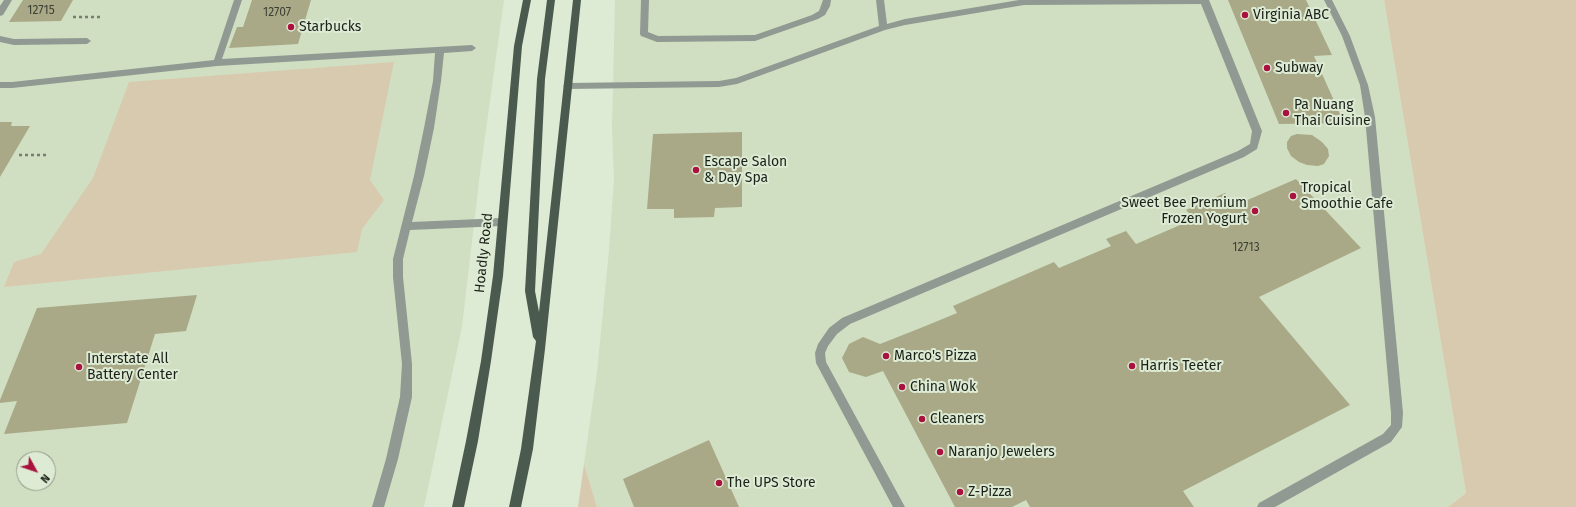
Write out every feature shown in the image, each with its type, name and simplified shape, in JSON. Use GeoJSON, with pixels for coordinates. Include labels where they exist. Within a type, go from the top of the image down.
{"type":"FeatureCollection","features":[{"type":"Feature","properties":{"kind":"main road","name":"Hoadly Road"},"geometry":{"type":"LineString","coordinates":[[458,507],[472,441],[486,361],[498,276],[518,46],[527,0]]}},
{"type":"Feature","properties":{"kind":"main road"},"geometry":{"type":"LineString","coordinates":[[540,349],[530,291],[541,79],[551,0]]}},
{"type":"Feature","properties":{"kind":"main road"},"geometry":{"type":"LineString","coordinates":[[515,507],[527,449],[540,349],[576,0]]}},
{"type":"Feature","properties":{"kind":"lane"},"geometry":{"type":"LineString","coordinates":[[0,14],[8,0]]}},
{"type":"Feature","properties":{"kind":"lane"},"geometry":{"type":"LineString","coordinates":[[217,63],[238,0]]}},
{"type":"Feature","properties":{"kind":"lane"},"geometry":{"type":"LineString","coordinates":[[646,0],[643,29],[644,34],[657,39],[755,38],[815,17],[822,13],[826,6],[827,0]]}},
{"type":"Feature","properties":{"kind":"lane"},"geometry":{"type":"LineString","coordinates":[[880,0],[883,28]]}},
{"type":"Feature","properties":{"kind":"lane"},"geometry":{"type":"LineString","coordinates":[[1263,507],[1387,438],[1396,427],[1397,413],[1370,117],[1364,85],[1346,36],[1328,0]]}},
{"type":"Feature","properties":{"kind":"lane"},"geometry":{"type":"LineString","coordinates":[[567,86],[719,84],[738,81],[883,28],[905,22],[1012,2],[1204,1],[1257,131],[1254,146],[1241,154],[846,321],[832,331],[823,344],[820,353],[821,363],[899,507]]}},
{"type":"Feature","properties":{"kind":"lane"},"geometry":{"type":"LineString","coordinates":[[0,39],[14,42],[87,41]]}},
{"type":"Feature","properties":{"kind":"lane"},"geometry":{"type":"LineString","coordinates":[[0,85],[27,84],[217,63],[472,48]]}},
{"type":"Feature","properties":{"kind":"lane"},"geometry":{"type":"LineString","coordinates":[[378,507],[392,459],[406,397],[407,364],[398,277],[401,244],[420,176],[437,81],[440,50]]}},
{"type":"Feature","properties":{"kind":"lane"},"geometry":{"type":"LineString","coordinates":[[406,226],[502,222]]}},
{"type":"Feature","properties":{"kind":"path"},"geometry":{"type":"LineString","coordinates":[[73,17],[101,17]]}},
{"type":"Feature","properties":{"kind":"path"},"geometry":{"type":"LineString","coordinates":[[19,155],[49,155]]}},
{"type":"Feature","properties":{"kind":"shaded area"},"geometry":{"type":"Polygon","coordinates":[[[0,0],[504,0],[480,173],[462,327],[424,507],[0,507],[0,0]]]}},
{"type":"Feature","properties":{"kind":"shaded area"},"geometry":{"type":"Polygon","coordinates":[[[615,0],[1384,0],[1466,493],[1448,507],[597,507],[584,464],[597,372],[609,250],[614,178],[612,128],[615,0]]]}},
{"type":"Feature","properties":{"kind":"shaded area"},"geometry":{"type":"Polygon","coordinates":[[[1384,0],[1576,0],[1576,507],[1448,507],[1466,493],[1384,0]]]}},
{"type":"Feature","properties":{"kind":"shaded area"},"geometry":{"type":"Polygon","coordinates":[[[394,62],[370,180],[384,200],[362,229],[357,252],[4,287],[14,262],[41,254],[93,178],[129,82],[394,62]]]}},
{"type":"Feature","properties":{"kind":"shaded area"},"geometry":{"type":"Polygon","coordinates":[[[584,464],[597,507],[578,507],[584,464]]]}},
{"type":"Feature","properties":{"kind":"building"},"geometry":{"type":"Polygon","coordinates":[[[23,0],[73,0],[61,21],[9,22],[23,0]]]}},
{"type":"Feature","properties":{"kind":"building"},"geometry":{"type":"Polygon","coordinates":[[[252,0],[311,0],[298,44],[229,48],[237,27],[243,27],[252,0]]]}},
{"type":"Feature","properties":{"kind":"building"},"geometry":{"type":"Polygon","coordinates":[[[1228,0],[1306,0],[1332,55],[1314,56],[1344,123],[1279,124],[1228,0]]]}},
{"type":"Feature","properties":{"kind":"building"},"geometry":{"type":"Polygon","coordinates":[[[0,122],[12,122],[11,126],[30,126],[0,177],[0,122]]]}},
{"type":"Feature","properties":{"kind":"building","name":"Escape Salon & Day Spa"},"geometry":{"type":"Polygon","coordinates":[[[742,132],[742,207],[715,208],[714,217],[674,218],[674,209],[647,209],[653,134],[742,132]]]}},
{"type":"Feature","properties":{"kind":"building"},"geometry":{"type":"Polygon","coordinates":[[[1297,134],[1312,135],[1322,142],[1328,149],[1329,156],[1324,164],[1318,166],[1307,165],[1299,162],[1291,156],[1287,148],[1287,142],[1291,136],[1297,134]]]}},
{"type":"Feature","properties":{"kind":"building","name":"Harris Teeter"},"geometry":{"type":"Polygon","coordinates":[[[1296,179],[1361,248],[1259,297],[1350,405],[1183,491],[1194,507],[1030,507],[1026,500],[1012,507],[955,507],[883,371],[866,377],[849,372],[842,358],[849,344],[863,337],[880,344],[923,327],[957,313],[953,306],[1054,262],[1059,268],[1111,246],[1106,239],[1126,231],[1136,244],[1194,219],[1186,210],[1225,193],[1236,205],[1296,179]]]}},
{"type":"Feature","properties":{"kind":"building","name":"Interstate All Battery Center"},"geometry":{"type":"Polygon","coordinates":[[[197,295],[186,331],[155,334],[127,423],[4,434],[17,401],[0,403],[0,400],[37,308],[197,295]]]}},
{"type":"Feature","properties":{"kind":"building"},"geometry":{"type":"Polygon","coordinates":[[[709,440],[739,507],[634,507],[623,479],[709,440]]]}},
{"type":"Feature","properties":{"kind":"place","name":"Virginia ABC"},"geometry":{"type":"Point","coordinates":[1245,15]}},
{"type":"Feature","properties":{"kind":"place","name":"Starbucks"},"geometry":{"type":"Point","coordinates":[291,27]}},
{"type":"Feature","properties":{"kind":"place","name":"Subway"},"geometry":{"type":"Point","coordinates":[1267,68]}},
{"type":"Feature","properties":{"kind":"place","name":"Pa Nuang Thai Cuisine"},"geometry":{"type":"Point","coordinates":[1286,113]}},
{"type":"Feature","properties":{"kind":"place","name":"Escape Salon & Day Spa"},"geometry":{"type":"Point","coordinates":[696,170]}},
{"type":"Feature","properties":{"kind":"place","name":"Tropical Smoothie Cafe"},"geometry":{"type":"Point","coordinates":[1293,196]}},
{"type":"Feature","properties":{"kind":"place","name":"Sweet Bee Premium Frozen Yogurt"},"geometry":{"type":"Point","coordinates":[1255,211]}},
{"type":"Feature","properties":{"kind":"place","name":"Marco's Pizza"},"geometry":{"type":"Point","coordinates":[886,356]}},
{"type":"Feature","properties":{"kind":"place","name":"Harris Teeter"},"geometry":{"type":"Point","coordinates":[1132,366]}},
{"type":"Feature","properties":{"kind":"place","name":"Interstate All Battery Center"},"geometry":{"type":"Point","coordinates":[79,367]}},
{"type":"Feature","properties":{"kind":"place","name":"China Wok"},"geometry":{"type":"Point","coordinates":[902,387]}},
{"type":"Feature","properties":{"kind":"place","name":"Cleaners"},"geometry":{"type":"Point","coordinates":[922,419]}},
{"type":"Feature","properties":{"kind":"place","name":"Naranjo Jewelers"},"geometry":{"type":"Point","coordinates":[940,452]}},
{"type":"Feature","properties":{"kind":"place","name":"The UPS Store"},"geometry":{"type":"Point","coordinates":[719,483]}},
{"type":"Feature","properties":{"kind":"place","name":"Z-Pizza"},"geometry":{"type":"Point","coordinates":[960,492]}}]}
